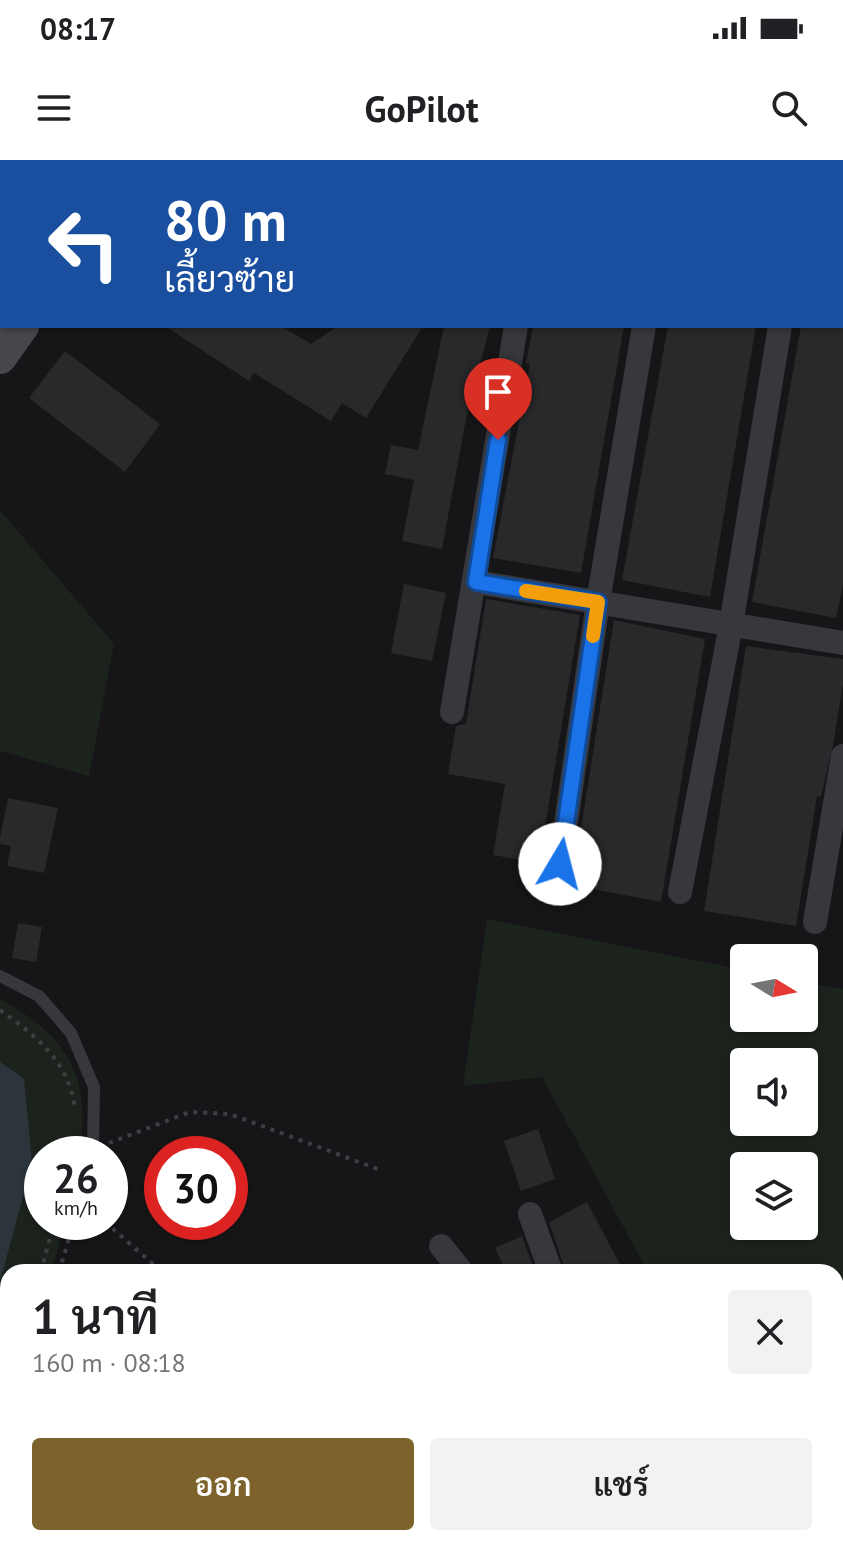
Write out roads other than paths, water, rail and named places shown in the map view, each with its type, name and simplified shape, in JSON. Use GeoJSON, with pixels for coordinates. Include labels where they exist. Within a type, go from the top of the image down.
{"type":"FeatureCollection","features":[{"type":"Feature","properties":{"kind":"main road"},"geometry":{"type":"LineString","coordinates":[[0,357],[21,328]]}},
{"type":"Feature","properties":{"kind":"street"},"geometry":{"type":"LineString","coordinates":[[452,712],[476,582],[516,328]]}},
{"type":"Feature","properties":{"kind":"street"},"geometry":{"type":"LineString","coordinates":[[560,864],[598,602],[644,328]]}},
{"type":"Feature","properties":{"kind":"street"},"geometry":{"type":"LineString","coordinates":[[680,892],[731,625],[780,328]]}},
{"type":"Feature","properties":{"kind":"street"},"geometry":{"type":"LineString","coordinates":[[476,582],[843,643]]}},
{"type":"Feature","properties":{"kind":"street"},"geometry":{"type":"LineString","coordinates":[[815,922],[843,756]]}},
{"type":"Feature","properties":{"kind":"street"},"geometry":{"type":"LineString","coordinates":[[530,1214],[548,1264]]}},
{"type":"Feature","properties":{"kind":"street"},"geometry":{"type":"LineString","coordinates":[[441,1246],[456,1264]]}},
{"type":"Feature","properties":{"kind":"lane"},"geometry":{"type":"LineString","coordinates":[[0,976],[39,996],[71,1033],[94,1087],[93,1136]]}}]}
